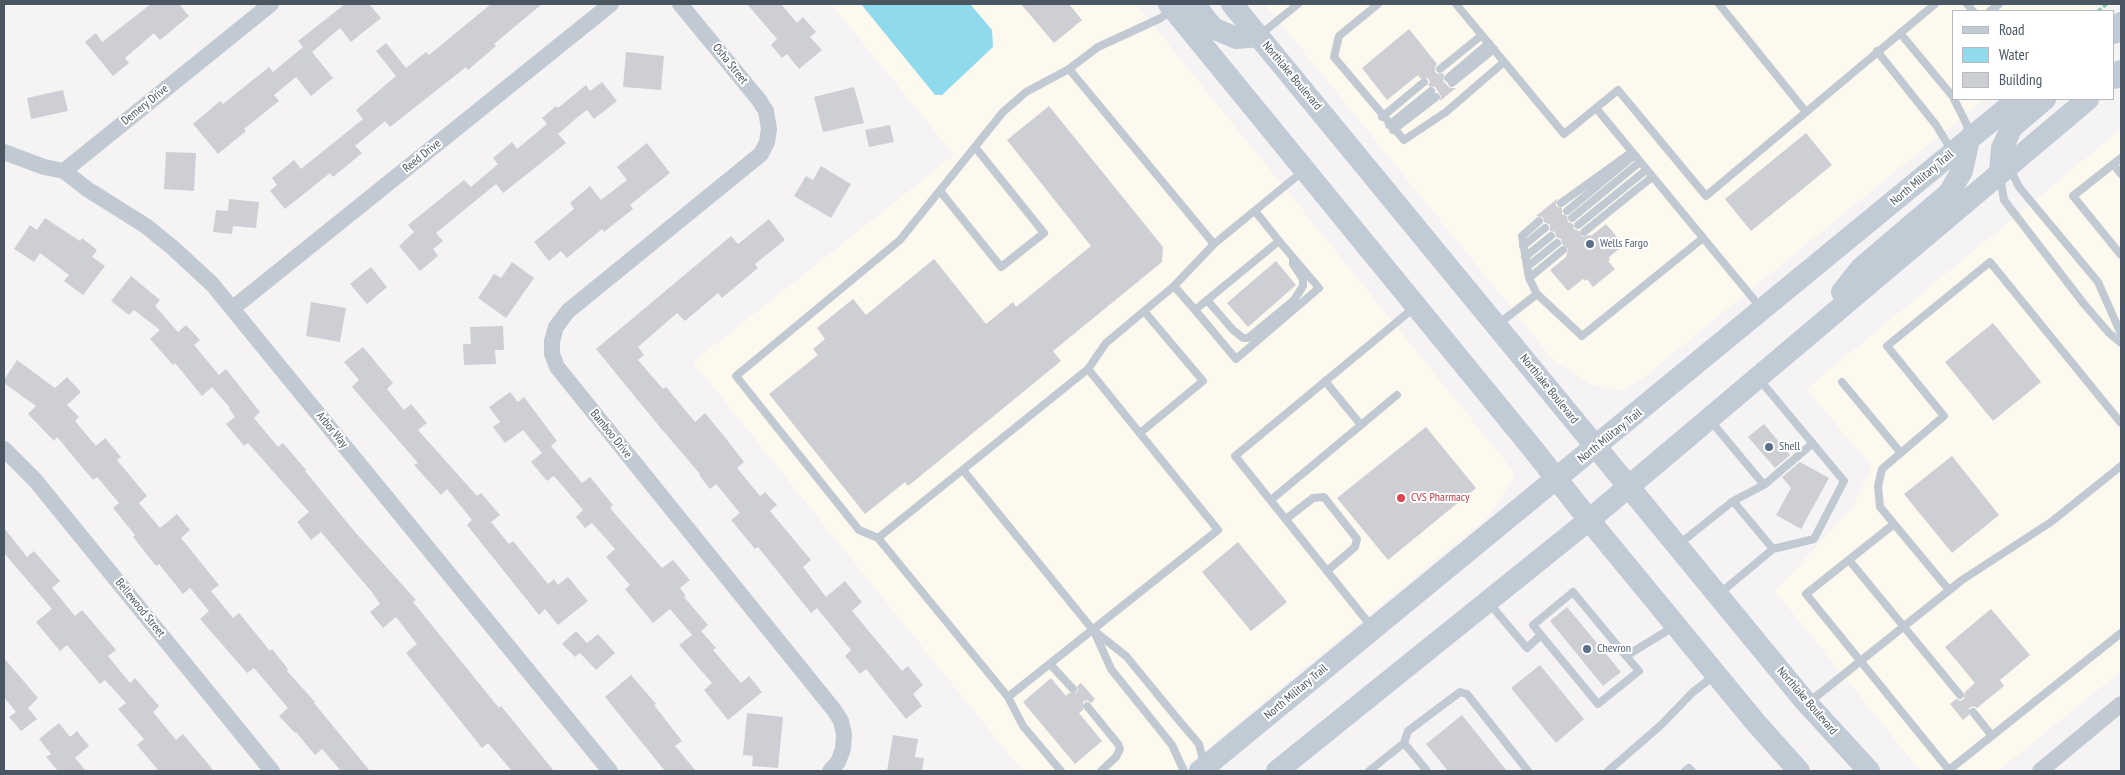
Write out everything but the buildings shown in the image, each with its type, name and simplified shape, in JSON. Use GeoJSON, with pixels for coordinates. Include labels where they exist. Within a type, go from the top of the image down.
{"type":"FeatureCollection","features":[{"type":"Feature","properties":{"kind":"main road","name":"Northlake Boulevard"},"geometry":{"type":"LineString","coordinates":[[1232,4],[1597,446],[1628,488],[1676,546],[1808,704],[1869,771]]}},
{"type":"Feature","properties":{"kind":"main road"},"geometry":{"type":"LineString","coordinates":[[1179,5],[1213,28],[1236,38],[1258,36]]}},
{"type":"Feature","properties":{"kind":"main road"},"geometry":{"type":"LineString","coordinates":[[1179,5],[1305,170],[1558,479],[1589,520],[1799,771]]}},
{"type":"Feature","properties":{"kind":"main road","name":"North Military Trail"},"geometry":{"type":"LineString","coordinates":[[1199,770],[1558,479],[2017,100]]}},
{"type":"Feature","properties":{"kind":"main road"},"geometry":{"type":"LineString","coordinates":[[2004,168],[2002,148],[2012,127],[2044,100]]}},
{"type":"Feature","properties":{"kind":"main road"},"geometry":{"type":"LineString","coordinates":[[1281,770],[1628,488],[2004,168],[2087,100]]}},
{"type":"Feature","properties":{"kind":"main road"},"geometry":{"type":"LineString","coordinates":[[1811,332],[1861,268],[1950,193],[1962,171],[1961,145]]}},
{"type":"Feature","properties":{"kind":"street","name":"Demery Drive"},"geometry":{"type":"LineString","coordinates":[[64,170],[271,4]]}},
{"type":"Feature","properties":{"kind":"street","name":"Reed Drive"},"geometry":{"type":"LineString","coordinates":[[233,308],[611,4]]}},
{"type":"Feature","properties":{"kind":"street","name":"Osha Street"},"geometry":{"type":"LineString","coordinates":[[680,4],[759,100],[766,111],[769,129]]}},
{"type":"Feature","properties":{"kind":"street","name":"Bamboo Drive"},"geometry":{"type":"LineString","coordinates":[[769,129],[767,142],[761,154],[568,312],[556,327],[552,341],[552,354],[557,367],[834,710],[841,721],[844,742],[838,762],[830,771]]}},
{"type":"Feature","properties":{"kind":"street","name":"Arbor Way"},"geometry":{"type":"LineString","coordinates":[[4,152],[44,167],[64,170],[87,189],[146,226],[174,248],[212,284],[610,771]]}},
{"type":"Feature","properties":{"kind":"street","name":"Bellewood Street"},"geometry":{"type":"LineString","coordinates":[[4,449],[35,480],[272,771]]}},
{"type":"Feature","properties":{"kind":"street"},"geometry":{"type":"LineString","coordinates":[[2040,771],[2121,704]]}},
{"type":"Feature","properties":{"kind":"lane"},"geometry":{"type":"LineString","coordinates":[[1258,36],[1298,4]]}},
{"type":"Feature","properties":{"kind":"lane"},"geometry":{"type":"LineString","coordinates":[[1378,4],[1339,36],[1334,57],[1391,127],[1404,140],[1446,112],[1504,62]]}},
{"type":"Feature","properties":{"kind":"lane"},"geometry":{"type":"LineString","coordinates":[[1456,4],[1564,134],[1618,90],[1706,196],[1935,4]]}},
{"type":"Feature","properties":{"kind":"lane"},"geometry":{"type":"LineString","coordinates":[[1719,4],[1806,112]]}},
{"type":"Feature","properties":{"kind":"lane"},"geometry":{"type":"LineString","coordinates":[[1061,771],[1024,726],[1008,697],[878,538],[859,530],[736,376],[900,240],[1003,112],[1026,92],[1069,70],[1098,47],[1161,18],[1179,5]]}},
{"type":"Feature","properties":{"kind":"lane"},"geometry":{"type":"LineString","coordinates":[[1900,33],[1952,96]]}},
{"type":"Feature","properties":{"kind":"lane"},"geometry":{"type":"LineString","coordinates":[[1440,68],[1482,35]]}},
{"type":"Feature","properties":{"kind":"lane"},"geometry":{"type":"LineString","coordinates":[[1450,80],[1492,46]]}},
{"type":"Feature","properties":{"kind":"lane"},"geometry":{"type":"LineString","coordinates":[[1877,51],[1936,125],[1961,145],[1967,124],[1955,100]]}},
{"type":"Feature","properties":{"kind":"lane"},"geometry":{"type":"LineString","coordinates":[[1069,70],[1214,244]]}},
{"type":"Feature","properties":{"kind":"lane"},"geometry":{"type":"LineString","coordinates":[[1382,116],[1424,82]]}},
{"type":"Feature","properties":{"kind":"lane"},"geometry":{"type":"LineString","coordinates":[[1391,127],[1434,94]]}},
{"type":"Feature","properties":{"kind":"lane"},"geometry":{"type":"LineString","coordinates":[[1596,108],[1762,310]]}},
{"type":"Feature","properties":{"kind":"lane"},"geometry":{"type":"LineString","coordinates":[[940,192],[1001,267],[1044,234],[975,148]]}},
{"type":"Feature","properties":{"kind":"lane"},"geometry":{"type":"LineString","coordinates":[[1561,203],[1633,153]]}},
{"type":"Feature","properties":{"kind":"lane"},"geometry":{"type":"LineString","coordinates":[[1567,211],[1633,153]]}},
{"type":"Feature","properties":{"kind":"lane"},"geometry":{"type":"LineString","coordinates":[[2121,158],[2073,196],[2121,255]]}},
{"type":"Feature","properties":{"kind":"lane"},"geometry":{"type":"LineString","coordinates":[[1572,218],[1640,162]]}},
{"type":"Feature","properties":{"kind":"lane"},"geometry":{"type":"LineString","coordinates":[[2113,164],[2121,174]]}},
{"type":"Feature","properties":{"kind":"lane"},"geometry":{"type":"LineString","coordinates":[[2004,168],[2098,282],[2121,334]]}},
{"type":"Feature","properties":{"kind":"lane"},"geometry":{"type":"LineString","coordinates":[[2004,168],[2004,200],[2084,304],[2109,333],[2121,343]]}},
{"type":"Feature","properties":{"kind":"lane"},"geometry":{"type":"LineString","coordinates":[[878,538],[1088,369],[1106,343],[1174,286],[1214,244],[1305,170]]}},
{"type":"Feature","properties":{"kind":"lane"},"geometry":{"type":"LineString","coordinates":[[1578,225],[1646,170]]}},
{"type":"Feature","properties":{"kind":"lane"},"geometry":{"type":"LineString","coordinates":[[1584,232],[1652,177]]}},
{"type":"Feature","properties":{"kind":"lane"},"geometry":{"type":"LineString","coordinates":[[1174,286],[1236,359],[1319,288],[1255,211]]}},
{"type":"Feature","properties":{"kind":"lane"},"geometry":{"type":"LineString","coordinates":[[1539,221],[1522,236],[1529,278],[1537,294],[1582,336],[1703,238]]}},
{"type":"Feature","properties":{"kind":"lane"},"geometry":{"type":"LineString","coordinates":[[1523,246],[1545,228]]}},
{"type":"Feature","properties":{"kind":"lane"},"geometry":{"type":"LineString","coordinates":[[1525,257],[1551,236]]}},
{"type":"Feature","properties":{"kind":"lane"},"geometry":{"type":"LineString","coordinates":[[1195,310],[1279,240]]}},
{"type":"Feature","properties":{"kind":"lane"},"geometry":{"type":"LineString","coordinates":[[1527,267],[1557,243]]}},
{"type":"Feature","properties":{"kind":"lane"},"geometry":{"type":"LineString","coordinates":[[1529,278],[1563,250]]}},
{"type":"Feature","properties":{"kind":"lane"},"geometry":{"type":"LineString","coordinates":[[1207,300],[1233,330],[1243,338],[1248,338],[1294,300],[1303,286],[1303,280],[1293,264],[1293,256]]}},
{"type":"Feature","properties":{"kind":"lane"},"geometry":{"type":"LineString","coordinates":[[1949,590],[1880,507],[1878,486],[1882,469],[1944,416],[1887,346],[1990,262],[2121,423]]}},
{"type":"Feature","properties":{"kind":"lane"},"geometry":{"type":"LineString","coordinates":[[1497,325],[1537,294]]}},
{"type":"Feature","properties":{"kind":"lane"},"geometry":{"type":"LineString","coordinates":[[1373,629],[1235,456],[1417,306]]}},
{"type":"Feature","properties":{"kind":"lane"},"geometry":{"type":"LineString","coordinates":[[1140,432],[1203,382],[1144,311]]}},
{"type":"Feature","properties":{"kind":"lane"},"geometry":{"type":"LineString","coordinates":[[1008,697],[1218,530],[1088,369]]}},
{"type":"Feature","properties":{"kind":"lane"},"geometry":{"type":"LineString","coordinates":[[1718,596],[1773,549],[1814,539],[1844,481],[1758,377]]}},
{"type":"Feature","properties":{"kind":"lane"},"geometry":{"type":"LineString","coordinates":[[1325,381],[1361,425]]}},
{"type":"Feature","properties":{"kind":"lane"},"geometry":{"type":"LineString","coordinates":[[1842,382],[1901,454]]}},
{"type":"Feature","properties":{"kind":"lane"},"geometry":{"type":"LineString","coordinates":[[1271,500],[1397,395]]}},
{"type":"Feature","properties":{"kind":"lane"},"geometry":{"type":"LineString","coordinates":[[1709,419],[1764,486]]}},
{"type":"Feature","properties":{"kind":"lane"},"geometry":{"type":"LineString","coordinates":[[1676,546],[1733,500],[1764,486],[1812,444]]}},
{"type":"Feature","properties":{"kind":"lane"},"geometry":{"type":"LineString","coordinates":[[1808,704],[1949,590],[2051,522],[2121,466]]}},
{"type":"Feature","properties":{"kind":"lane"},"geometry":{"type":"LineString","coordinates":[[963,470],[1093,630],[1126,656],[1199,744],[1199,770]]}},
{"type":"Feature","properties":{"kind":"lane"},"geometry":{"type":"LineString","coordinates":[[1286,519],[1313,498],[1324,497],[1357,539],[1355,547],[1327,571]]}},
{"type":"Feature","properties":{"kind":"lane"},"geometry":{"type":"LineString","coordinates":[[1733,500],[1773,549]]}},
{"type":"Feature","properties":{"kind":"lane"},"geometry":{"type":"LineString","coordinates":[[1894,524],[1806,594],[1949,770],[2121,633]]}},
{"type":"Feature","properties":{"kind":"lane"},"geometry":{"type":"LineString","coordinates":[[1849,560],[1960,695]]}},
{"type":"Feature","properties":{"kind":"lane"},"geometry":{"type":"LineString","coordinates":[[1573,592],[1639,671],[1598,704],[1541,635],[1533,625],[1573,592]]}},
{"type":"Feature","properties":{"kind":"lane"},"geometry":{"type":"LineString","coordinates":[[1488,602],[1526,648],[1541,635]]}},
{"type":"Feature","properties":{"kind":"lane"},"geometry":{"type":"LineString","coordinates":[[1626,656],[1677,625]]}},
{"type":"Feature","properties":{"kind":"lane"},"geometry":{"type":"LineString","coordinates":[[1093,630],[1111,669],[1172,745],[1199,770]]}},
{"type":"Feature","properties":{"kind":"lane"},"geometry":{"type":"LineString","coordinates":[[1050,664],[1073,689]]}},
{"type":"Feature","properties":{"kind":"lane"},"geometry":{"type":"LineString","coordinates":[[1608,771],[1660,726],[1693,692],[1716,674]]}},
{"type":"Feature","properties":{"kind":"lane"},"geometry":{"type":"LineString","coordinates":[[1369,771],[1404,743],[1408,730],[1460,692],[1467,694],[1528,771]]}},
{"type":"Feature","properties":{"kind":"lane"},"geometry":{"type":"LineString","coordinates":[[1087,706],[1120,749],[1116,757],[1101,771]]}},
{"type":"Feature","properties":{"kind":"lane"},"geometry":{"type":"LineString","coordinates":[[1973,712],[1992,736]]}},
{"type":"Feature","properties":{"kind":"lane"},"geometry":{"type":"LineString","coordinates":[[1404,743],[1427,771]]}},
{"type":"Feature","properties":{"kind":"lane"},"geometry":{"type":"LineString","coordinates":[[1685,771],[1689,768],[1692,771]]}},
{"type":"Feature","properties":{"kind":"shaded area"},"geometry":{"type":"Polygon","coordinates":[[[831,4],[1136,4],[1514,472],[1511,482],[1490,515],[1180,771],[1022,771],[693,362],[954,155],[831,4]]]}},
{"type":"Feature","properties":{"kind":"shaded area"},"geometry":{"type":"Polygon","coordinates":[[[1265,4],[2100,4],[2092,10],[1952,10],[1952,100],[1983,100],[1643,378],[1622,391],[1590,384],[1554,361],[1265,4]]]}},
{"type":"Feature","properties":{"kind":"shaded area"},"geometry":{"type":"Polygon","coordinates":[[[2121,129],[2121,671],[1998,771],[1920,771],[1775,591],[1851,509],[1872,466],[1806,389],[2121,129]]]}},
{"type":"Feature","properties":{"kind":"water"},"geometry":{"type":"Polygon","coordinates":[[[861,4],[970,4],[992,30],[993,47],[942,95],[935,95],[861,4]]]}},
{"type":"Feature","properties":{"kind":"place","name":"Wells Fargo"},"geometry":{"type":"Point","coordinates":[1590,244]}},
{"type":"Feature","properties":{"kind":"place","name":"Shell"},"geometry":{"type":"Point","coordinates":[1769,447]}},
{"type":"Feature","properties":{"kind":"place","name":"CVS Pharmacy"},"geometry":{"type":"Point","coordinates":[1401,498]}},
{"type":"Feature","properties":{"kind":"place","name":"Chevron"},"geometry":{"type":"Point","coordinates":[1587,649]}}]}
